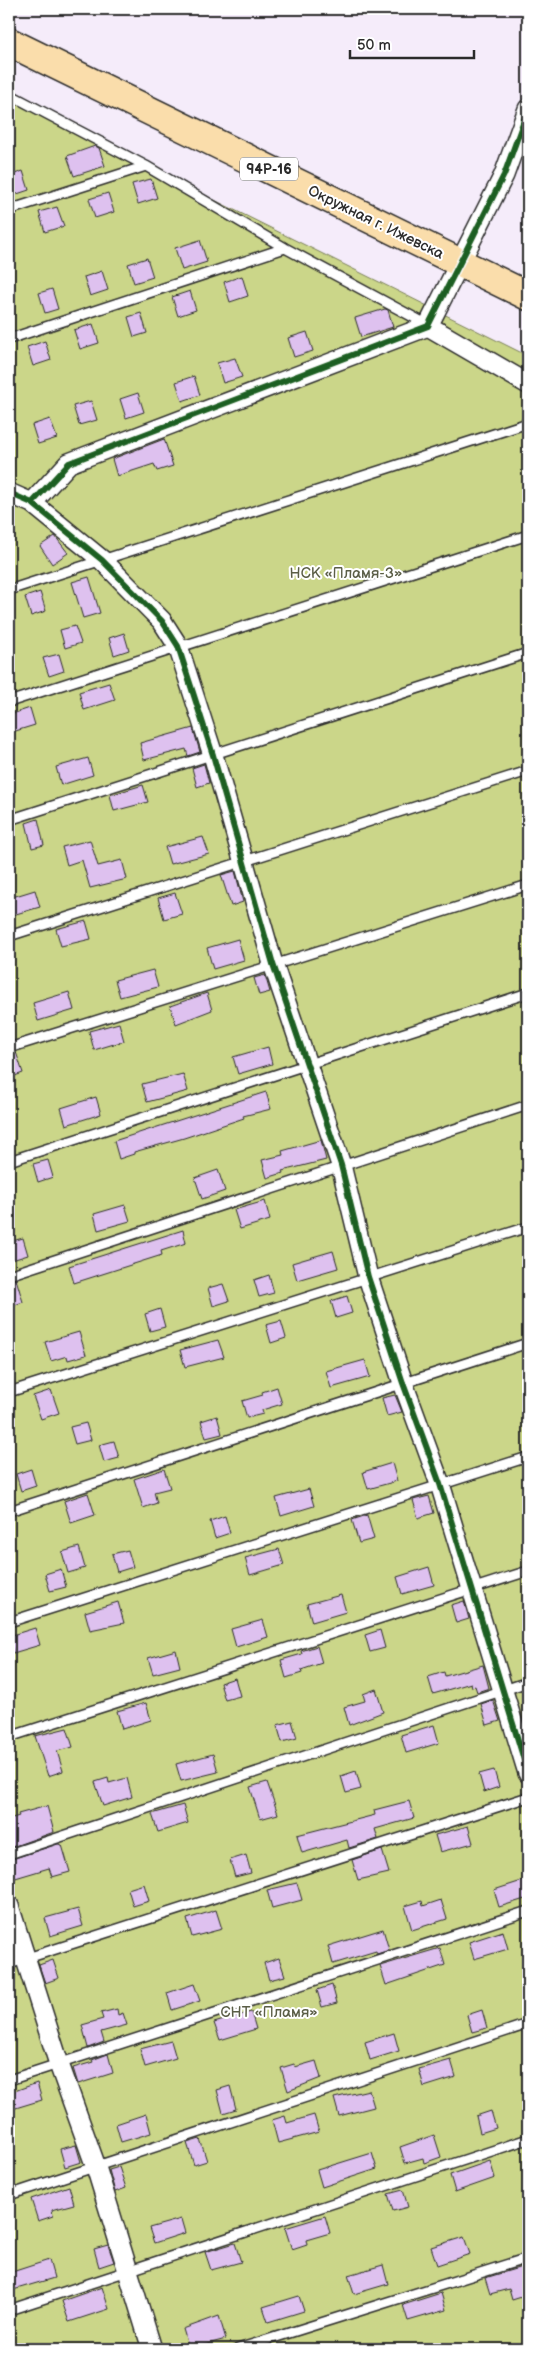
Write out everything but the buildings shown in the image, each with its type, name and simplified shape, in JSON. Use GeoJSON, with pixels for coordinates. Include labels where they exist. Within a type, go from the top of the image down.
{"type":"FeatureCollection","features":[{"type":"Feature","properties":{"kind":"main road","name":"Окружная г. Ижевска"},"geometry":{"type":"LineString","coordinates":[[9,42],[528,296]]}},
{"type":"Feature","properties":{"kind":"street"},"geometry":{"type":"LineString","coordinates":[[32,503],[69,463],[428,326],[504,175],[528,109]]}},
{"type":"Feature","properties":{"kind":"street"},"geometry":{"type":"LineString","coordinates":[[428,326],[528,384]]}},
{"type":"Feature","properties":{"kind":"street"},"geometry":{"type":"LineString","coordinates":[[9,493],[32,503],[102,560],[162,621],[178,646],[213,755],[242,862],[273,964],[341,1165],[368,1277],[403,1383],[440,1484],[504,1689],[528,1773]]}},
{"type":"Feature","properties":{"kind":"street"},"geometry":{"type":"LineString","coordinates":[[9,1906],[17,1962],[59,2064],[96,2167],[152,2349]]}},
{"type":"Feature","properties":{"kind":"lane"},"geometry":{"type":"LineString","coordinates":[[9,94],[146,166],[285,248],[428,326]]}},
{"type":"Feature","properties":{"kind":"lane"},"geometry":{"type":"LineString","coordinates":[[9,210],[146,166]]}},
{"type":"Feature","properties":{"kind":"lane"},"geometry":{"type":"LineString","coordinates":[[9,339],[285,248]]}},
{"type":"Feature","properties":{"kind":"lane"},"geometry":{"type":"LineString","coordinates":[[9,590],[528,423]]}},
{"type":"Feature","properties":{"kind":"lane"},"geometry":{"type":"LineString","coordinates":[[9,702],[178,646],[528,535]]}},
{"type":"Feature","properties":{"kind":"lane"},"geometry":{"type":"LineString","coordinates":[[9,820],[528,653]]}},
{"type":"Feature","properties":{"kind":"lane"},"geometry":{"type":"LineString","coordinates":[[9,936],[528,771]]}},
{"type":"Feature","properties":{"kind":"lane"},"geometry":{"type":"LineString","coordinates":[[9,1048],[528,885]]}},
{"type":"Feature","properties":{"kind":"lane"},"geometry":{"type":"LineString","coordinates":[[9,1161],[528,994]]}},
{"type":"Feature","properties":{"kind":"lane"},"geometry":{"type":"LineString","coordinates":[[9,1275],[528,1105]]}},
{"type":"Feature","properties":{"kind":"lane"},"geometry":{"type":"LineString","coordinates":[[9,1392],[528,1227]]}},
{"type":"Feature","properties":{"kind":"lane"},"geometry":{"type":"LineString","coordinates":[[9,1511],[528,1343]]}},
{"type":"Feature","properties":{"kind":"lane"},"geometry":{"type":"LineString","coordinates":[[9,1622],[528,1456]]}},
{"type":"Feature","properties":{"kind":"lane"},"geometry":{"type":"LineString","coordinates":[[9,1737],[528,1571]]}},
{"type":"Feature","properties":{"kind":"lane"},"geometry":{"type":"LineString","coordinates":[[9,1854],[528,1682]]}},
{"type":"Feature","properties":{"kind":"lane"},"geometry":{"type":"LineString","coordinates":[[17,1962],[528,1797]]}},
{"type":"Feature","properties":{"kind":"lane"},"geometry":{"type":"LineString","coordinates":[[9,2080],[528,1911]]}},
{"type":"Feature","properties":{"kind":"lane"},"geometry":{"type":"LineString","coordinates":[[9,2195],[528,2024]]}},
{"type":"Feature","properties":{"kind":"lane"},"geometry":{"type":"LineString","coordinates":[[9,2310],[528,2139]]}},
{"type":"Feature","properties":{"kind":"lane"},"geometry":{"type":"LineString","coordinates":[[238,2349],[528,2258]]}},
{"type":"Feature","properties":{"kind":"green space","name":"СНТ «Пламя»"},"geometry":{"type":"Polygon","coordinates":[[[9,94],[146,166],[528,356],[528,2349],[9,2349],[9,94]]]}},
{"type":"Feature","properties":{"kind":"cycle path"},"geometry":{"type":"LineString","coordinates":[[32,503],[69,463],[428,326],[504,175],[528,109]]}},
{"type":"Feature","properties":{"kind":"cycle path"},"geometry":{"type":"LineString","coordinates":[[9,493],[32,503],[102,560],[162,621],[178,646],[213,755],[273,964],[341,1165],[368,1277],[403,1383],[440,1484],[528,1773]]}},
{"type":"Feature","properties":{"kind":"park label","name":"НСК «Пламя-3»"},"geometry":{"type":"Point","coordinates":[346,573]}}]}
